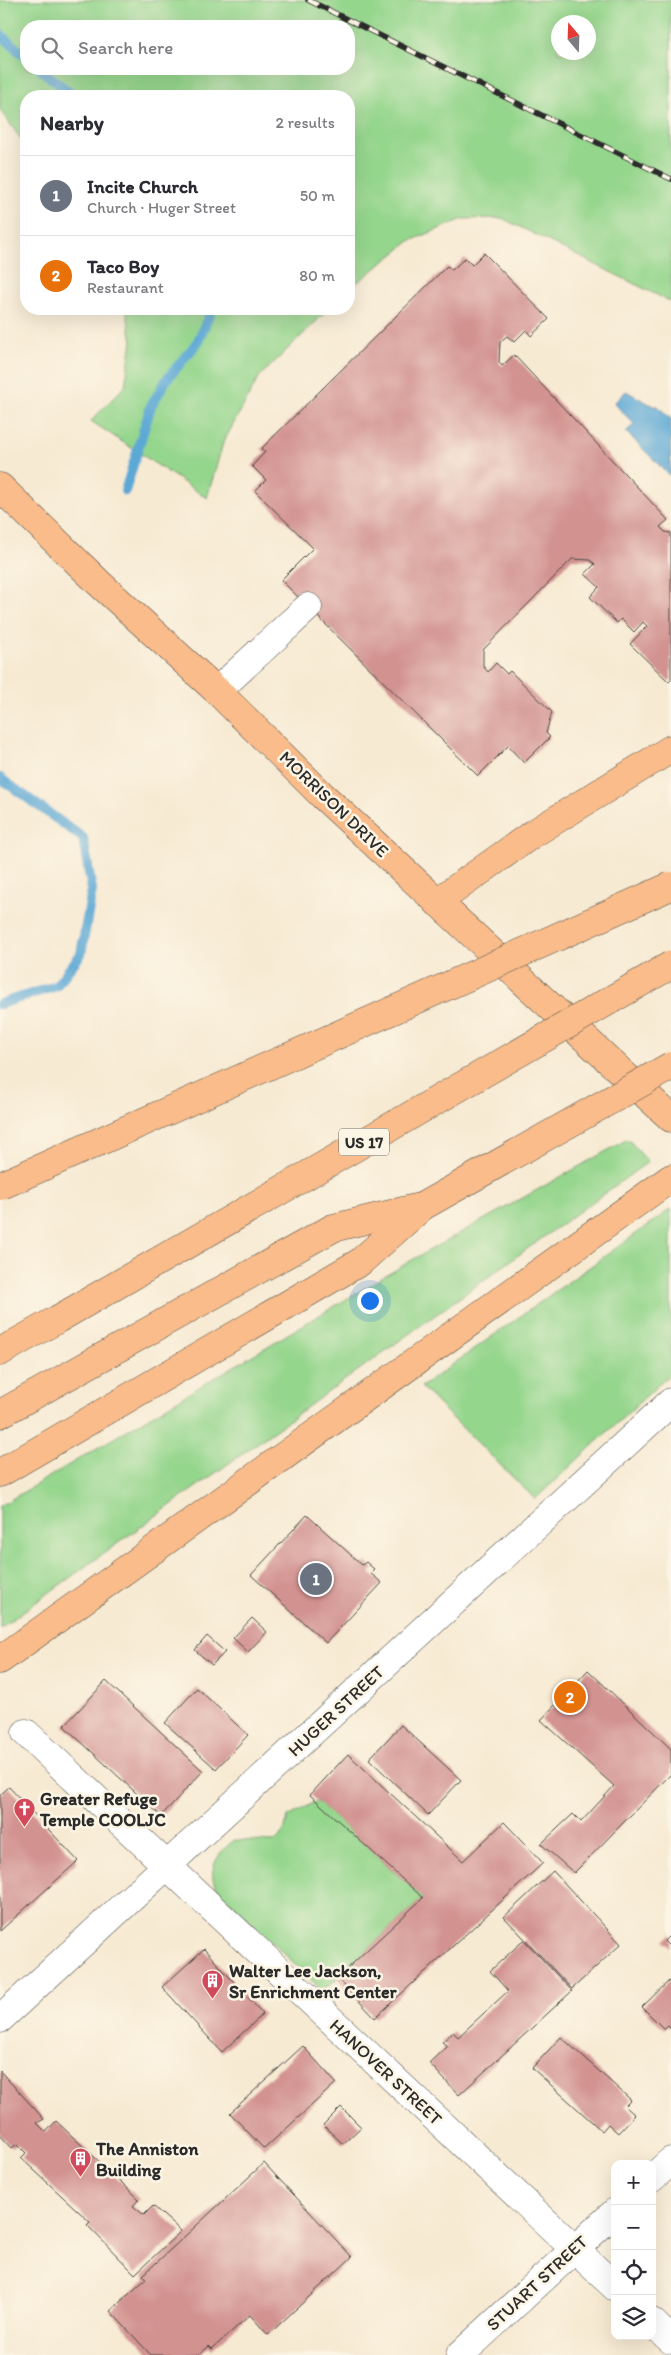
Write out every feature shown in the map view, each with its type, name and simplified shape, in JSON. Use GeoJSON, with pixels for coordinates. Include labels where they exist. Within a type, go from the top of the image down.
{"type":"FeatureCollection","features":[{"type":"Feature","properties":{"kind":"main road","name":"MORRISON DRIVE"},"geometry":{"type":"LineString","coordinates":[[0,487],[99,583],[217,691],[323,796],[671,1118]]}},
{"type":"Feature","properties":{"kind":"main road"},"geometry":{"type":"LineString","coordinates":[[436,902],[531,835],[671,749]]}},
{"type":"Feature","properties":{"kind":"main road"},"geometry":{"type":"LineString","coordinates":[[0,1186],[671,886]]}},
{"type":"Feature","properties":{"kind":"main road","name":"US 17"},"geometry":{"type":"LineString","coordinates":[[0,1352],[671,964]]}},
{"type":"Feature","properties":{"kind":"main road"},"geometry":{"type":"LineString","coordinates":[[0,1473],[360,1262],[423,1206],[671,1066]]}},
{"type":"Feature","properties":{"kind":"main road"},"geometry":{"type":"LineString","coordinates":[[0,1660],[671,1178]]}},
{"type":"Feature","properties":{"kind":"main road"},"geometry":{"type":"LineString","coordinates":[[0,1414],[333,1228],[423,1206]]}},
{"type":"Feature","properties":{"kind":"main road"},"geometry":{"type":"LineString","coordinates":[[0,1346],[58,1319]]}},
{"type":"Feature","properties":{"kind":"street"},"geometry":{"type":"LineString","coordinates":[[217,691],[308,607]]}},
{"type":"Feature","properties":{"kind":"street","name":"HUGER STREET"},"geometry":{"type":"LineString","coordinates":[[0,2019],[671,1402]]}},
{"type":"Feature","properties":{"kind":"street","name":"HANOVER STREET"},"geometry":{"type":"LineString","coordinates":[[26,1733],[611,2283]]}},
{"type":"Feature","properties":{"kind":"street"},"geometry":{"type":"LineString","coordinates":[[656,2174],[671,2161]]}},
{"type":"Feature","properties":{"kind":"street","name":"STUART STREET"},"geometry":{"type":"LineString","coordinates":[[460,2355],[611,2216]]}},
{"type":"Feature","properties":{"kind":"street"},"geometry":{"type":"LineString","coordinates":[[656,2326],[671,2340]]}},
{"type":"Feature","properties":{"kind":"green space"},"geometry":{"type":"Polygon","coordinates":[[[0,0],[671,0],[671,302],[502,218],[463,219],[410,241],[355,284],[355,90],[20,90],[20,138],[0,110],[0,0]]]}},
{"type":"Feature","properties":{"kind":"green space"},"geometry":{"type":"Polygon","coordinates":[[[127,315],[323,315],[259,377],[223,443],[207,498],[91,421],[125,386],[132,341],[127,315]]]}},
{"type":"Feature","properties":{"kind":"green space"},"geometry":{"type":"Polygon","coordinates":[[[628,1139],[648,1162],[0,1628],[0,1506],[412,1260],[628,1139]]]}},
{"type":"Feature","properties":{"kind":"green space"},"geometry":{"type":"Polygon","coordinates":[[[671,1209],[671,1373],[535,1499],[421,1387],[671,1209]]]}},
{"type":"Feature","properties":{"kind":"green space"},"geometry":{"type":"Polygon","coordinates":[[[317,1801],[423,1898],[323,1991],[219,1891],[213,1877],[213,1870],[218,1857],[234,1840],[274,1842],[284,1832],[288,1817],[317,1801]]]}},
{"type":"Feature","properties":{"kind":"water"},"geometry":{"type":"Polygon","coordinates":[[[626,391],[655,407],[657,405],[671,419],[670,476],[626,432],[634,424],[614,403],[626,391]]]}},
{"type":"Feature","properties":{"kind":"building"},"geometry":{"type":"Polygon","coordinates":[[[484,253],[549,319],[531,336],[526,330],[514,342],[507,336],[500,342],[499,362],[502,366],[514,355],[668,520],[660,527],[665,532],[671,533],[671,679],[669,682],[630,644],[647,626],[643,622],[634,632],[621,619],[617,623],[590,597],[599,587],[585,574],[595,564],[590,560],[572,559],[483,650],[483,666],[488,672],[496,663],[507,674],[510,671],[552,712],[546,733],[550,737],[524,763],[508,746],[478,776],[281,580],[313,548],[255,491],[266,480],[252,466],[265,452],[261,449],[447,266],[452,270],[465,258],[472,265],[484,253]]]}},
{"type":"Feature","properties":{"kind":"building"},"geometry":{"type":"Polygon","coordinates":[[[307,1515],[362,1565],[366,1562],[374,1569],[370,1573],[382,1583],[326,1643],[251,1575],[307,1515]]]}},
{"type":"Feature","properties":{"kind":"building"},"geometry":{"type":"Polygon","coordinates":[[[252,1618],[267,1632],[248,1652],[233,1638],[252,1618]]]}},
{"type":"Feature","properties":{"kind":"building"},"geometry":{"type":"Polygon","coordinates":[[[207,1636],[225,1652],[212,1665],[195,1650],[207,1636]]]}},
{"type":"Feature","properties":{"kind":"building"},"geometry":{"type":"Polygon","coordinates":[[[588,1670],[671,1749],[671,1774],[574,1873],[541,1844],[573,1814],[581,1822],[614,1786],[541,1720],[588,1670]]]}},
{"type":"Feature","properties":{"kind":"building"},"geometry":{"type":"Polygon","coordinates":[[[106,1681],[203,1771],[161,1816],[64,1726],[106,1681]]]}},
{"type":"Feature","properties":{"kind":"building"},"geometry":{"type":"Polygon","coordinates":[[[197,1688],[248,1735],[216,1769],[165,1723],[197,1688]]]}},
{"type":"Feature","properties":{"kind":"building"},"geometry":{"type":"Polygon","coordinates":[[[401,1725],[461,1780],[428,1815],[369,1759],[401,1725]]]}},
{"type":"Feature","properties":{"kind":"building"},"geometry":{"type":"Polygon","coordinates":[[[348,1754],[463,1861],[504,1822],[543,1863],[375,2018],[337,1978],[423,1898],[310,1795],[348,1754]]]}},
{"type":"Feature","properties":{"kind":"building","name":"Greater Refuge Temple COOLJC"},"geometry":{"type":"Polygon","coordinates":[[[9,1787],[78,1861],[0,1931],[0,1795],[9,1787]]]}},
{"type":"Feature","properties":{"kind":"building"},"geometry":{"type":"Polygon","coordinates":[[[553,1871],[621,1944],[572,1989],[504,1917],[553,1871]]]}},
{"type":"Feature","properties":{"kind":"building"},"geometry":{"type":"Polygon","coordinates":[[[671,1934],[671,1948],[664,1941],[671,1934]]]}},
{"type":"Feature","properties":{"kind":"building"},"geometry":{"type":"Polygon","coordinates":[[[524,1940],[572,1991],[459,2095],[429,2063],[447,2046],[442,2042],[453,2032],[458,2037],[508,1991],[490,1971],[524,1940]]]}},
{"type":"Feature","properties":{"kind":"building","name":"Walter Lee Jackson, Sr Enrichment Center"},"geometry":{"type":"Polygon","coordinates":[[[204,1949],[263,2014],[222,2052],[162,1987],[204,1949]]]}},
{"type":"Feature","properties":{"kind":"building"},"geometry":{"type":"Polygon","coordinates":[[[671,1979],[671,2029],[668,2025],[664,2029],[642,2007],[671,1979]]]}},
{"type":"Feature","properties":{"kind":"building"},"geometry":{"type":"Polygon","coordinates":[[[561,2037],[631,2100],[625,2106],[635,2115],[618,2133],[608,2124],[602,2131],[532,2068],[561,2037]]]}},
{"type":"Feature","properties":{"kind":"building"},"geometry":{"type":"Polygon","coordinates":[[[303,2046],[336,2083],[264,2149],[230,2113],[303,2046]]]}},
{"type":"Feature","properties":{"kind":"building","name":"The Anniston Building"},"geometry":{"type":"Polygon","coordinates":[[[0,2071],[44,2119],[37,2123],[46,2132],[56,2121],[139,2199],[133,2206],[144,2215],[153,2206],[181,2231],[135,2274],[87,2225],[90,2222],[21,2158],[26,2153],[17,2144],[12,2148],[0,2135],[0,2071]]]}},
{"type":"Feature","properties":{"kind":"building"},"geometry":{"type":"Polygon","coordinates":[[[341,2107],[361,2127],[343,2144],[323,2125],[341,2107]]]}},
{"type":"Feature","properties":{"kind":"building"},"geometry":{"type":"Polygon","coordinates":[[[264,2163],[352,2257],[268,2335],[250,2315],[212,2349],[209,2346],[199,2355],[151,2355],[110,2311],[146,2279],[143,2275],[264,2163]]]}},
{"type":"Feature","properties":{"kind":"waterway"},"geometry":{"type":"LineString","coordinates":[[0,34],[20,52]]}},
{"type":"Feature","properties":{"kind":"waterway"},"geometry":{"type":"LineString","coordinates":[[48,75],[66,90]]}},
{"type":"Feature","properties":{"kind":"waterway"},"geometry":{"type":"LineString","coordinates":[[125,491],[151,406],[167,379],[197,343],[209,315]]}},
{"type":"Feature","properties":{"kind":"waterway"},"geometry":{"type":"LineString","coordinates":[[0,778],[83,838],[92,890],[81,954],[56,986],[0,1004]]}},
{"type":"Feature","properties":{"kind":"railway"},"geometry":{"type":"LineString","coordinates":[[308,0],[349,20]]}},
{"type":"Feature","properties":{"kind":"railway"},"geometry":{"type":"LineString","coordinates":[[355,23],[671,179]]}},
{"type":"Feature","properties":{"kind":"place","name":"Incite Church"},"geometry":{"type":"Point","coordinates":[316,1579]}},
{"type":"Feature","properties":{"kind":"place","name":"Taco Boy"},"geometry":{"type":"Point","coordinates":[570,1697]}},
{"type":"Feature","properties":{"kind":"place","name":"Greater Refuge Temple COOLJC"},"geometry":{"type":"Point","coordinates":[24,1828]}},
{"type":"Feature","properties":{"kind":"place","name":"Walter Lee Jackson, Sr Enrichment Center"},"geometry":{"type":"Point","coordinates":[213,2000]}},
{"type":"Feature","properties":{"kind":"place","name":"The Anniston Building"},"geometry":{"type":"Point","coordinates":[80,2178]}}]}
